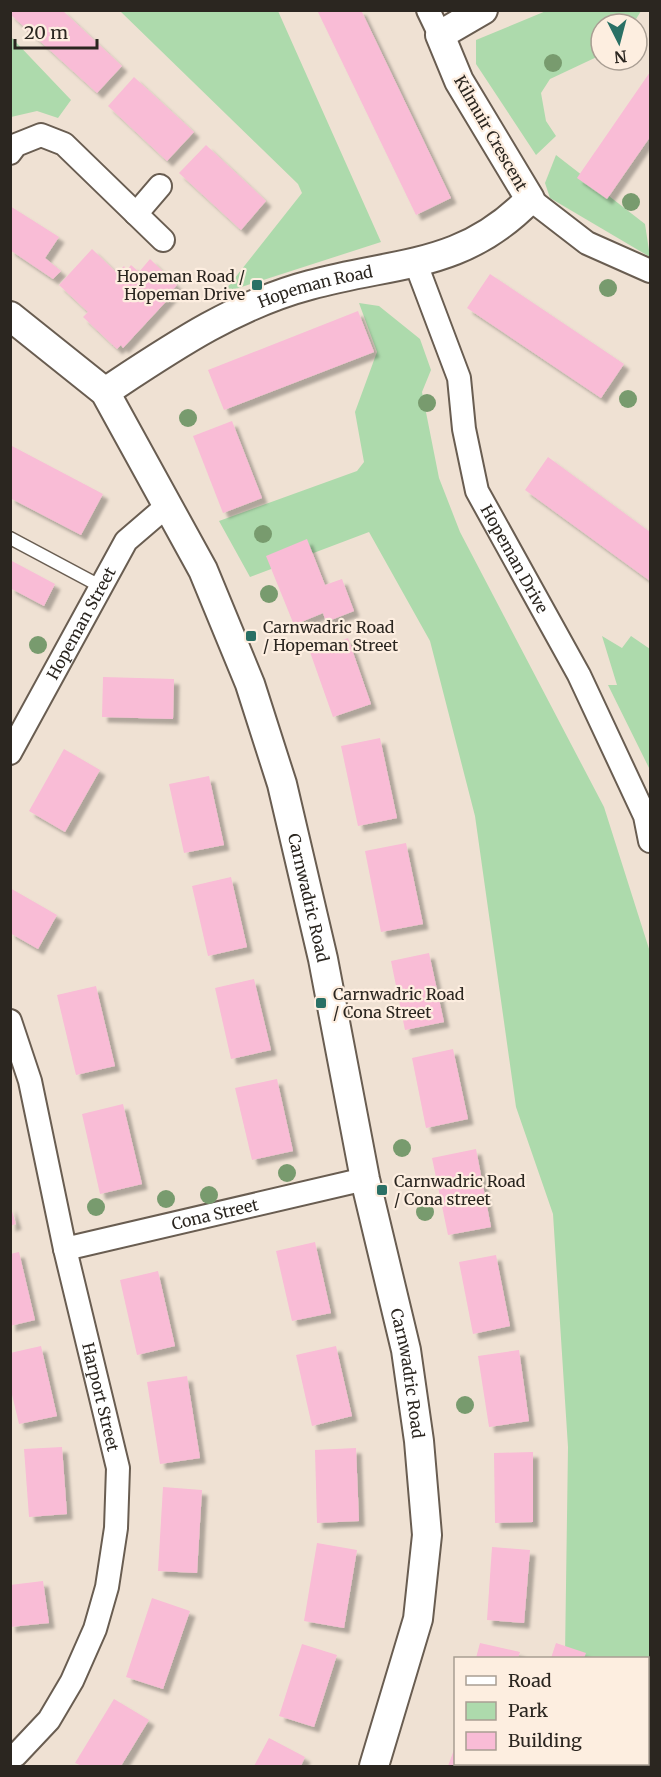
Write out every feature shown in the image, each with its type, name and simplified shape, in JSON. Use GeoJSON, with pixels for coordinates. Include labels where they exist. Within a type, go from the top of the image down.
{"type":"FeatureCollection","features":[{"type":"Feature","properties":{"kind":"street"},"geometry":{"type":"LineString","coordinates":[[434,23],[483,10]]}},
{"type":"Feature","properties":{"kind":"street","name":"Kilmuir Crescent"},"geometry":{"type":"LineString","coordinates":[[434,23],[459,81],[530,199],[587,243],[651,271]]}},
{"type":"Feature","properties":{"kind":"street"},"geometry":{"type":"LineString","coordinates":[[10,153],[16,145],[41,135],[64,144],[163,240]]}},
{"type":"Feature","properties":{"kind":"street"},"geometry":{"type":"LineString","coordinates":[[136,214],[160,186]]}},
{"type":"Feature","properties":{"kind":"street","name":"Hopeman Road"},"geometry":{"type":"LineString","coordinates":[[105,392],[181,342],[233,312],[310,285],[416,264],[477,242],[511,219],[530,199]]}},
{"type":"Feature","properties":{"kind":"street","name":"Hopeman Drive"},"geometry":{"type":"LineString","coordinates":[[416,264],[459,378],[464,429],[477,491],[579,675],[648,816],[651,841]]}},
{"type":"Feature","properties":{"kind":"street","name":"Carnwadric Road"},"geometry":{"type":"LineString","coordinates":[[10,316],[105,392],[203,570],[246,674],[282,784],[323,959],[365,1179],[406,1350],[419,1441],[427,1535],[418,1618],[374,1767]]}},
{"type":"Feature","properties":{"kind":"street","name":"Hopeman Street"},"geometry":{"type":"LineString","coordinates":[[10,753],[126,541],[168,505]]}},
{"type":"Feature","properties":{"kind":"street","name":"Harport Street"},"geometry":{"type":"LineString","coordinates":[[10,1021],[30,1081],[65,1249],[118,1468],[116,1528],[107,1587],[95,1629],[72,1681],[49,1720],[17,1756]]}},
{"type":"Feature","properties":{"kind":"street","name":"Cona Street"},"geometry":{"type":"LineString","coordinates":[[65,1249],[365,1179]]}},
{"type":"Feature","properties":{"kind":"lane"},"geometry":{"type":"LineString","coordinates":[[10,538],[100,586]]}},
{"type":"Feature","properties":{"kind":"green space"},"geometry":{"type":"Polygon","coordinates":[[[120,11],[278,11],[381,242],[223,293],[302,193],[298,184],[120,11]]]}},
{"type":"Feature","properties":{"kind":"green space"},"geometry":{"type":"Polygon","coordinates":[[[546,11],[641,11],[589,12],[589,61],[550,79],[541,93],[546,121],[556,136],[536,155],[476,64],[476,40],[546,11]]]}},
{"type":"Feature","properties":{"kind":"green space"},"geometry":{"type":"Polygon","coordinates":[[[11,37],[71,100],[58,118],[37,111],[11,117],[11,37]]]}},
{"type":"Feature","properties":{"kind":"green space"},"geometry":{"type":"Polygon","coordinates":[[[556,155],[645,224],[650,257],[550,198],[545,183],[556,155]]]}},
{"type":"Feature","properties":{"kind":"green space"},"geometry":{"type":"Polygon","coordinates":[[[359,303],[379,306],[420,339],[431,370],[422,392],[439,478],[460,532],[604,807],[650,952],[650,1766],[568,1766],[649,1765],[649,1657],[568,1657],[565,1655],[568,1447],[553,1214],[516,1107],[475,816],[430,641],[369,532],[250,577],[219,521],[357,471],[364,462],[355,412],[377,352],[359,303]]]}},
{"type":"Feature","properties":{"kind":"green space"},"geometry":{"type":"Polygon","coordinates":[[[602,636],[622,648],[631,636],[650,649],[650,770],[608,685],[617,685],[602,636]]]}},
{"type":"Feature","properties":{"kind":"building"},"geometry":{"type":"Polygon","coordinates":[[[10,10],[62,10],[122,66],[97,93],[10,14],[10,10]]]}},
{"type":"Feature","properties":{"kind":"building"},"geometry":{"type":"Polygon","coordinates":[[[317,10],[361,10],[451,198],[416,215],[317,10]]]}},
{"type":"Feature","properties":{"kind":"building"},"geometry":{"type":"Polygon","coordinates":[[[650,72],[650,137],[607,199],[577,178],[650,72]]]}},
{"type":"Feature","properties":{"kind":"building"},"geometry":{"type":"Polygon","coordinates":[[[134,77],[194,132],[167,161],[108,106],[134,77]]]}},
{"type":"Feature","properties":{"kind":"building"},"geometry":{"type":"Polygon","coordinates":[[[206,145],[266,201],[241,230],[179,173],[206,145]]]}},
{"type":"Feature","properties":{"kind":"building"},"geometry":{"type":"Polygon","coordinates":[[[10,206],[59,237],[45,258],[61,271],[53,279],[10,250],[10,206]]]}},
{"type":"Feature","properties":{"kind":"building"},"geometry":{"type":"Polygon","coordinates":[[[92,249],[117,273],[124,266],[127,270],[131,265],[139,272],[150,259],[177,285],[171,292],[173,294],[123,348],[121,345],[117,349],[83,317],[88,312],[59,285],[92,249]]]}},
{"type":"Feature","properties":{"kind":"building"},"geometry":{"type":"Polygon","coordinates":[[[490,274],[624,364],[601,398],[467,308],[490,274]]]}},
{"type":"Feature","properties":{"kind":"building"},"geometry":{"type":"Polygon","coordinates":[[[358,311],[374,352],[224,410],[208,370],[358,311]]]}},
{"type":"Feature","properties":{"kind":"building"},"geometry":{"type":"Polygon","coordinates":[[[232,421],[262,498],[223,513],[193,436],[232,421]]]}},
{"type":"Feature","properties":{"kind":"building"},"geometry":{"type":"Polygon","coordinates":[[[10,445],[103,494],[81,535],[10,498],[10,445]]]}},
{"type":"Feature","properties":{"kind":"building"},"geometry":{"type":"Polygon","coordinates":[[[548,457],[650,532],[650,581],[525,490],[548,457]]]}},
{"type":"Feature","properties":{"kind":"building"},"geometry":{"type":"Polygon","coordinates":[[[307,539],[325,585],[342,579],[354,611],[326,622],[323,613],[294,625],[266,556],[307,539]]]}},
{"type":"Feature","properties":{"kind":"building"},"geometry":{"type":"Polygon","coordinates":[[[10,560],[55,584],[44,606],[10,588],[10,560]]]}},
{"type":"Feature","properties":{"kind":"building"},"geometry":{"type":"Polygon","coordinates":[[[348,638],[371,704],[333,717],[310,652],[348,638]]]}},
{"type":"Feature","properties":{"kind":"building"},"geometry":{"type":"Polygon","coordinates":[[[103,677],[174,679],[173,719],[102,717],[103,677]]]}},
{"type":"Feature","properties":{"kind":"building"},"geometry":{"type":"Polygon","coordinates":[[[380,738],[397,818],[358,826],[341,746],[380,738]]]}},
{"type":"Feature","properties":{"kind":"building"},"geometry":{"type":"Polygon","coordinates":[[[64,749],[100,770],[65,832],[29,811],[64,749]]]}},
{"type":"Feature","properties":{"kind":"building"},"geometry":{"type":"Polygon","coordinates":[[[209,776],[224,845],[184,853],[169,784],[209,776]]]}},
{"type":"Feature","properties":{"kind":"building"},"geometry":{"type":"Polygon","coordinates":[[[406,843],[423,924],[381,932],[365,851],[406,843]]]}},
{"type":"Feature","properties":{"kind":"building"},"geometry":{"type":"Polygon","coordinates":[[[231,877],[247,947],[208,956],[192,886],[231,877]]]}},
{"type":"Feature","properties":{"kind":"building"},"geometry":{"type":"Polygon","coordinates":[[[10,888],[57,915],[38,949],[10,933],[10,888]]]}},
{"type":"Feature","properties":{"kind":"building"},"geometry":{"type":"Polygon","coordinates":[[[429,953],[444,1022],[405,1030],[391,961],[429,953]]]}},
{"type":"Feature","properties":{"kind":"building"},"geometry":{"type":"Polygon","coordinates":[[[254,979],[271,1050],[231,1059],[215,988],[254,979]]]}},
{"type":"Feature","properties":{"kind":"building"},"geometry":{"type":"Polygon","coordinates":[[[96,986],[115,1066],[76,1075],[57,995],[96,986]]]}},
{"type":"Feature","properties":{"kind":"building"},"geometry":{"type":"Polygon","coordinates":[[[453,1049],[468,1119],[426,1128],[412,1058],[453,1049]]]}},
{"type":"Feature","properties":{"kind":"building"},"geometry":{"type":"Polygon","coordinates":[[[277,1079],[293,1151],[252,1160],[235,1088],[277,1079]]]}},
{"type":"Feature","properties":{"kind":"building"},"geometry":{"type":"Polygon","coordinates":[[[123,1104],[142,1184],[100,1194],[82,1114],[123,1104]]]}},
{"type":"Feature","properties":{"kind":"building"},"geometry":{"type":"Polygon","coordinates":[[[476,1149],[491,1227],[448,1235],[432,1158],[476,1149]]]}},
{"type":"Feature","properties":{"kind":"building"},"geometry":{"type":"Polygon","coordinates":[[[10,1205],[16,1224],[10,1226],[10,1205]]]}},
{"type":"Feature","properties":{"kind":"building"},"geometry":{"type":"Polygon","coordinates":[[[315,1242],[331,1313],[292,1321],[276,1251],[315,1242]]]}},
{"type":"Feature","properties":{"kind":"building"},"geometry":{"type":"Polygon","coordinates":[[[19,1252],[35,1320],[10,1326],[10,1254],[19,1252]]]}},
{"type":"Feature","properties":{"kind":"building"},"geometry":{"type":"Polygon","coordinates":[[[496,1255],[510,1326],[473,1334],[459,1262],[496,1255]]]}},
{"type":"Feature","properties":{"kind":"building"},"geometry":{"type":"Polygon","coordinates":[[[158,1271],[175,1346],[137,1355],[120,1280],[158,1271]]]}},
{"type":"Feature","properties":{"kind":"building"},"geometry":{"type":"Polygon","coordinates":[[[41,1346],[57,1416],[19,1424],[10,1386],[10,1353],[41,1346]]]}},
{"type":"Feature","properties":{"kind":"building"},"geometry":{"type":"Polygon","coordinates":[[[336,1346],[352,1416],[312,1426],[296,1355],[336,1346]]]}},
{"type":"Feature","properties":{"kind":"building"},"geometry":{"type":"Polygon","coordinates":[[[519,1350],[529,1421],[489,1427],[478,1356],[519,1350]]]}},
{"type":"Feature","properties":{"kind":"building"},"geometry":{"type":"Polygon","coordinates":[[[187,1376],[200,1458],[160,1464],[147,1382],[187,1376]]]}},
{"type":"Feature","properties":{"kind":"building"},"geometry":{"type":"Polygon","coordinates":[[[62,1447],[67,1514],[29,1517],[24,1449],[62,1447]]]}},
{"type":"Feature","properties":{"kind":"building"},"geometry":{"type":"Polygon","coordinates":[[[356,1448],[359,1521],[317,1523],[315,1450],[356,1448]]]}},
{"type":"Feature","properties":{"kind":"building"},"geometry":{"type":"Polygon","coordinates":[[[533,1452],[533,1522],[495,1523],[494,1453],[533,1452]]]}},
{"type":"Feature","properties":{"kind":"building"},"geometry":{"type":"Polygon","coordinates":[[[163,1487],[202,1490],[197,1573],[158,1571],[163,1487]]]}},
{"type":"Feature","properties":{"kind":"building"},"geometry":{"type":"Polygon","coordinates":[[[317,1543],[357,1550],[344,1628],[304,1621],[317,1543]]]}},
{"type":"Feature","properties":{"kind":"building"},"geometry":{"type":"Polygon","coordinates":[[[492,1547],[530,1550],[524,1623],[487,1620],[492,1547]]]}},
{"type":"Feature","properties":{"kind":"building"},"geometry":{"type":"Polygon","coordinates":[[[43,1581],[49,1623],[10,1627],[10,1585],[43,1581]]]}},
{"type":"Feature","properties":{"kind":"building"},"geometry":{"type":"Polygon","coordinates":[[[152,1598],[190,1611],[163,1689],[126,1677],[152,1598]]]}},
{"type":"Feature","properties":{"kind":"building"},"geometry":{"type":"Polygon","coordinates":[[[480,1643],[520,1652],[518,1657],[476,1657],[480,1643]]]}},
{"type":"Feature","properties":{"kind":"building"},"geometry":{"type":"Polygon","coordinates":[[[556,1643],[586,1653],[584,1657],[551,1657],[556,1643]]]}},
{"type":"Feature","properties":{"kind":"building"},"geometry":{"type":"Polygon","coordinates":[[[302,1644],[337,1655],[314,1727],[279,1716],[302,1644]]]}},
{"type":"Feature","properties":{"kind":"building"},"geometry":{"type":"Polygon","coordinates":[[[114,1699],[149,1720],[121,1766],[82,1766],[75,1763],[114,1699]]]}},
{"type":"Feature","properties":{"kind":"building"},"geometry":{"type":"Polygon","coordinates":[[[269,1738],[305,1757],[301,1766],[254,1766],[269,1738]]]}},
{"type":"Feature","properties":{"kind":"building"},"geometry":{"type":"Polygon","coordinates":[[[454,1750],[454,1765],[490,1765],[490,1766],[448,1766],[454,1750]]]}},
{"type":"Feature","properties":{"kind":"place","name":"Hopeman Road / Hopeman Drive"},"geometry":{"type":"Point","coordinates":[257,285]}},
{"type":"Feature","properties":{"kind":"place","name":"Carnwadric Road / Hopeman Street"},"geometry":{"type":"Point","coordinates":[251,636]}},
{"type":"Feature","properties":{"kind":"place","name":"Carnwadric Road / Cona Street"},"geometry":{"type":"Point","coordinates":[321,1003]}},
{"type":"Feature","properties":{"kind":"place","name":"Carnwadric Road / Cona street"},"geometry":{"type":"Point","coordinates":[382,1190]}}]}
